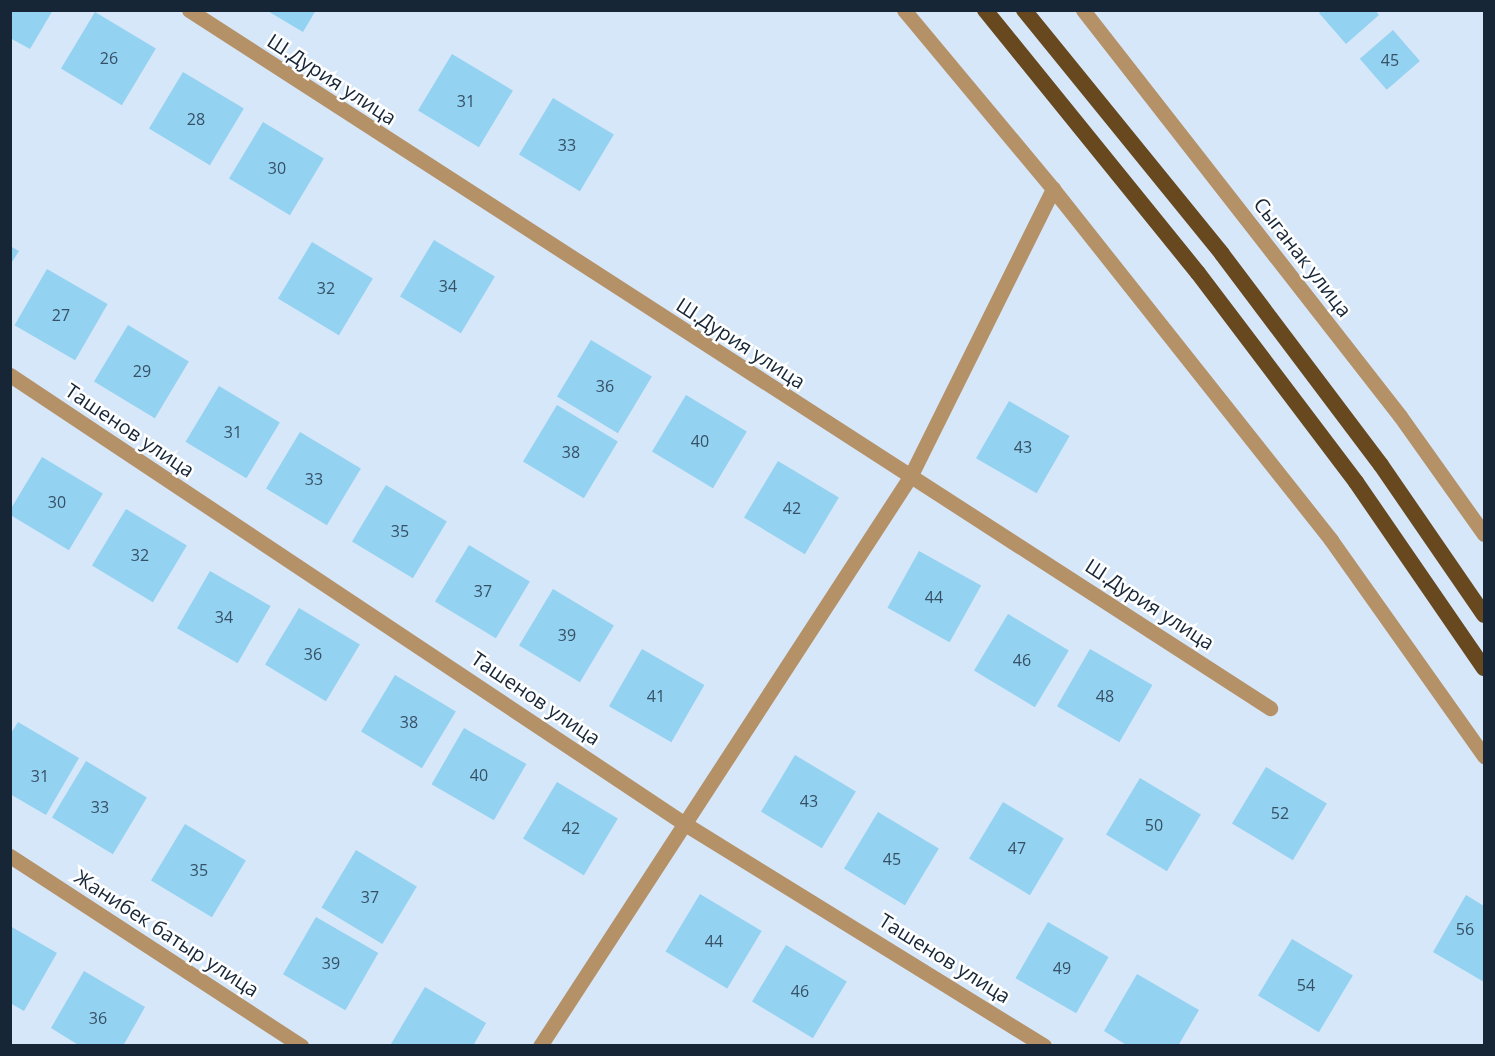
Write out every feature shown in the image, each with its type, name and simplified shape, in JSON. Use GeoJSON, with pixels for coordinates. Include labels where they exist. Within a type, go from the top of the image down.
{"type":"FeatureCollection","features":[{"type":"Feature","properties":{"kind":"highway"},"geometry":{"type":"LineString","coordinates":[[985,10],[1205,282],[1356,482],[1485,668]]}},
{"type":"Feature","properties":{"kind":"highway"},"geometry":{"type":"LineString","coordinates":[[1024,10],[1229,263],[1381,465],[1485,615]]}},
{"type":"Feature","properties":{"kind":"street","name":"Ш.Дурия улица"},"geometry":{"type":"LineString","coordinates":[[189,10],[1270,708]]}},
{"type":"Feature","properties":{"kind":"street"},"geometry":{"type":"LineString","coordinates":[[904,10],[1053,189],[1331,540],[1485,756]]}},
{"type":"Feature","properties":{"kind":"street","name":"Сыганак улица"},"geometry":{"type":"LineString","coordinates":[[1083,10],[1400,416],[1485,534]]}},
{"type":"Feature","properties":{"kind":"street"},"geometry":{"type":"LineString","coordinates":[[540,1046],[910,477],[1053,189]]}},
{"type":"Feature","properties":{"kind":"street","name":"Ташенов улица"},"geometry":{"type":"LineString","coordinates":[[10,375],[685,824],[1044,1046]]}},
{"type":"Feature","properties":{"kind":"street","name":"Жанибек батыр улица"},"geometry":{"type":"LineString","coordinates":[[10,856],[301,1046]]}},
{"type":"Feature","properties":{"kind":"building"},"geometry":{"type":"Polygon","coordinates":[[[10,10],[53,10],[30,49],[10,38],[10,10]]]}},
{"type":"Feature","properties":{"kind":"building"},"geometry":{"type":"Polygon","coordinates":[[[266,10],[316,10],[303,32],[266,10]]]}},
{"type":"Feature","properties":{"kind":"building"},"geometry":{"type":"Polygon","coordinates":[[[1322,10],[1375,10],[1379,15],[1346,44],[1319,13],[1322,10]]]}},
{"type":"Feature","properties":{"kind":"building"},"geometry":{"type":"Polygon","coordinates":[[[95,12],[156,49],[122,105],[61,69],[95,12]]]}},
{"type":"Feature","properties":{"kind":"building"},"geometry":{"type":"Polygon","coordinates":[[[1393,30],[1420,61],[1387,90],[1360,59],[1393,30]]]}},
{"type":"Feature","properties":{"kind":"building"},"geometry":{"type":"Polygon","coordinates":[[[452,54],[513,91],[479,147],[418,111],[452,54]]]}},
{"type":"Feature","properties":{"kind":"building"},"geometry":{"type":"Polygon","coordinates":[[[183,72],[244,109],[210,165],[149,129],[183,72]]]}},
{"type":"Feature","properties":{"kind":"building"},"geometry":{"type":"Polygon","coordinates":[[[553,98],[614,135],[580,191],[519,155],[553,98]]]}},
{"type":"Feature","properties":{"kind":"building"},"geometry":{"type":"Polygon","coordinates":[[[263,122],[324,159],[290,215],[229,179],[263,122]]]}},
{"type":"Feature","properties":{"kind":"building"},"geometry":{"type":"Polygon","coordinates":[[[434,240],[495,277],[461,333],[400,297],[434,240]]]}},
{"type":"Feature","properties":{"kind":"building"},"geometry":{"type":"Polygon","coordinates":[[[312,242],[373,279],[339,335],[278,299],[312,242]]]}},
{"type":"Feature","properties":{"kind":"building"},"geometry":{"type":"Polygon","coordinates":[[[10,246],[19,251],[10,265],[10,246]]]}},
{"type":"Feature","properties":{"kind":"building"},"geometry":{"type":"Polygon","coordinates":[[[47,269],[108,304],[75,360],[15,325],[47,269]]]}},
{"type":"Feature","properties":{"kind":"building"},"geometry":{"type":"Polygon","coordinates":[[[128,325],[189,362],[155,418],[94,382],[128,325]]]}},
{"type":"Feature","properties":{"kind":"building"},"geometry":{"type":"Polygon","coordinates":[[[591,340],[652,377],[618,433],[557,397],[591,340]]]}},
{"type":"Feature","properties":{"kind":"building"},"geometry":{"type":"Polygon","coordinates":[[[219,386],[280,423],[246,478],[186,442],[219,386]]]}},
{"type":"Feature","properties":{"kind":"building"},"geometry":{"type":"Polygon","coordinates":[[[686,395],[747,432],[713,488],[652,452],[686,395]]]}},
{"type":"Feature","properties":{"kind":"building"},"geometry":{"type":"Polygon","coordinates":[[[1009,401],[1070,436],[1037,493],[976,458],[1009,401]]]}},
{"type":"Feature","properties":{"kind":"building"},"geometry":{"type":"Polygon","coordinates":[[[557,405],[618,442],[584,498],[523,462],[557,405]]]}},
{"type":"Feature","properties":{"kind":"building"},"geometry":{"type":"Polygon","coordinates":[[[300,432],[361,469],[327,525],[266,489],[300,432]]]}},
{"type":"Feature","properties":{"kind":"building"},"geometry":{"type":"Polygon","coordinates":[[[42,457],[103,494],[69,550],[10,515],[10,510],[42,457]]]}},
{"type":"Feature","properties":{"kind":"building"},"geometry":{"type":"Polygon","coordinates":[[[778,461],[839,498],[805,554],[744,518],[778,461]]]}},
{"type":"Feature","properties":{"kind":"building"},"geometry":{"type":"Polygon","coordinates":[[[386,485],[447,522],[413,578],[352,542],[386,485]]]}},
{"type":"Feature","properties":{"kind":"building"},"geometry":{"type":"Polygon","coordinates":[[[126,509],[187,546],[153,602],[92,566],[126,509]]]}},
{"type":"Feature","properties":{"kind":"building"},"geometry":{"type":"Polygon","coordinates":[[[469,545],[530,582],[496,638],[435,602],[469,545]]]}},
{"type":"Feature","properties":{"kind":"building"},"geometry":{"type":"Polygon","coordinates":[[[919,551],[981,585],[950,642],[887,608],[919,551]]]}},
{"type":"Feature","properties":{"kind":"building"},"geometry":{"type":"Polygon","coordinates":[[[210,571],[271,606],[238,663],[177,628],[210,571]]]}},
{"type":"Feature","properties":{"kind":"building"},"geometry":{"type":"Polygon","coordinates":[[[553,589],[614,626],[580,682],[519,646],[553,589]]]}},
{"type":"Feature","properties":{"kind":"building"},"geometry":{"type":"Polygon","coordinates":[[[299,608],[360,645],[326,701],[265,665],[299,608]]]}},
{"type":"Feature","properties":{"kind":"building"},"geometry":{"type":"Polygon","coordinates":[[[1008,614],[1069,651],[1035,707],[974,671],[1008,614]]]}},
{"type":"Feature","properties":{"kind":"building"},"geometry":{"type":"Polygon","coordinates":[[[642,649],[704,685],[671,742],[609,706],[642,649]]]}},
{"type":"Feature","properties":{"kind":"building"},"geometry":{"type":"Polygon","coordinates":[[[1090,649],[1152,685],[1119,742],[1057,706],[1090,649]]]}},
{"type":"Feature","properties":{"kind":"building"},"geometry":{"type":"Polygon","coordinates":[[[395,675],[456,712],[422,768],[361,732],[395,675]]]}},
{"type":"Feature","properties":{"kind":"building"},"geometry":{"type":"Polygon","coordinates":[[[18,722],[79,758],[46,815],[10,794],[10,735],[18,722]]]}},
{"type":"Feature","properties":{"kind":"building"},"geometry":{"type":"Polygon","coordinates":[[[464,728],[526,764],[494,820],[432,784],[464,728]]]}},
{"type":"Feature","properties":{"kind":"building"},"geometry":{"type":"Polygon","coordinates":[[[795,755],[856,792],[822,848],[761,812],[795,755]]]}},
{"type":"Feature","properties":{"kind":"building"},"geometry":{"type":"Polygon","coordinates":[[[86,761],[147,798],[113,854],[52,818],[86,761]]]}},
{"type":"Feature","properties":{"kind":"building"},"geometry":{"type":"Polygon","coordinates":[[[1266,767],[1327,804],[1293,860],[1232,824],[1266,767]]]}},
{"type":"Feature","properties":{"kind":"building"},"geometry":{"type":"Polygon","coordinates":[[[1140,778],[1201,815],[1167,871],[1106,835],[1140,778]]]}},
{"type":"Feature","properties":{"kind":"building"},"geometry":{"type":"Polygon","coordinates":[[[557,782],[618,819],[584,875],[523,839],[557,782]]]}},
{"type":"Feature","properties":{"kind":"building"},"geometry":{"type":"Polygon","coordinates":[[[1003,802],[1064,839],[1030,895],[969,859],[1003,802]]]}},
{"type":"Feature","properties":{"kind":"building"},"geometry":{"type":"Polygon","coordinates":[[[878,812],[939,849],[905,905],[844,869],[878,812]]]}},
{"type":"Feature","properties":{"kind":"building"},"geometry":{"type":"Polygon","coordinates":[[[185,824],[246,861],[212,917],[151,881],[185,824]]]}},
{"type":"Feature","properties":{"kind":"building"},"geometry":{"type":"Polygon","coordinates":[[[356,850],[417,887],[382,944],[321,907],[356,850]]]}},
{"type":"Feature","properties":{"kind":"building"},"geometry":{"type":"Polygon","coordinates":[[[700,894],[762,931],[727,989],[665,951],[700,894]]]}},
{"type":"Feature","properties":{"kind":"building"},"geometry":{"type":"Polygon","coordinates":[[[1466,895],[1484,906],[1484,982],[1433,952],[1466,895]]]}},
{"type":"Feature","properties":{"kind":"building"},"geometry":{"type":"Polygon","coordinates":[[[316,917],[378,953],[345,1010],[283,974],[316,917]]]}},
{"type":"Feature","properties":{"kind":"building"},"geometry":{"type":"Polygon","coordinates":[[[1048,922],[1109,957],[1076,1013],[1016,978],[1048,922]]]}},
{"type":"Feature","properties":{"kind":"building"},"geometry":{"type":"Polygon","coordinates":[[[10,926],[57,953],[24,1011],[10,1003],[10,926]]]}},
{"type":"Feature","properties":{"kind":"building"},"geometry":{"type":"Polygon","coordinates":[[[1292,939],[1353,976],[1319,1032],[1258,996],[1292,939]]]}},
{"type":"Feature","properties":{"kind":"building"},"geometry":{"type":"Polygon","coordinates":[[[786,945],[847,982],[813,1038],[752,1002],[786,945]]]}},
{"type":"Feature","properties":{"kind":"building"},"geometry":{"type":"Polygon","coordinates":[[[84,971],[145,1007],[123,1046],[80,1046],[51,1028],[84,971]]]}},
{"type":"Feature","properties":{"kind":"building"},"geometry":{"type":"Polygon","coordinates":[[[1137,974],[1199,1010],[1178,1046],[1128,1046],[1104,1031],[1137,974]]]}},
{"type":"Feature","properties":{"kind":"building"},"geometry":{"type":"Polygon","coordinates":[[[425,987],[486,1023],[473,1046],[391,1044],[425,987]]]}}]}
